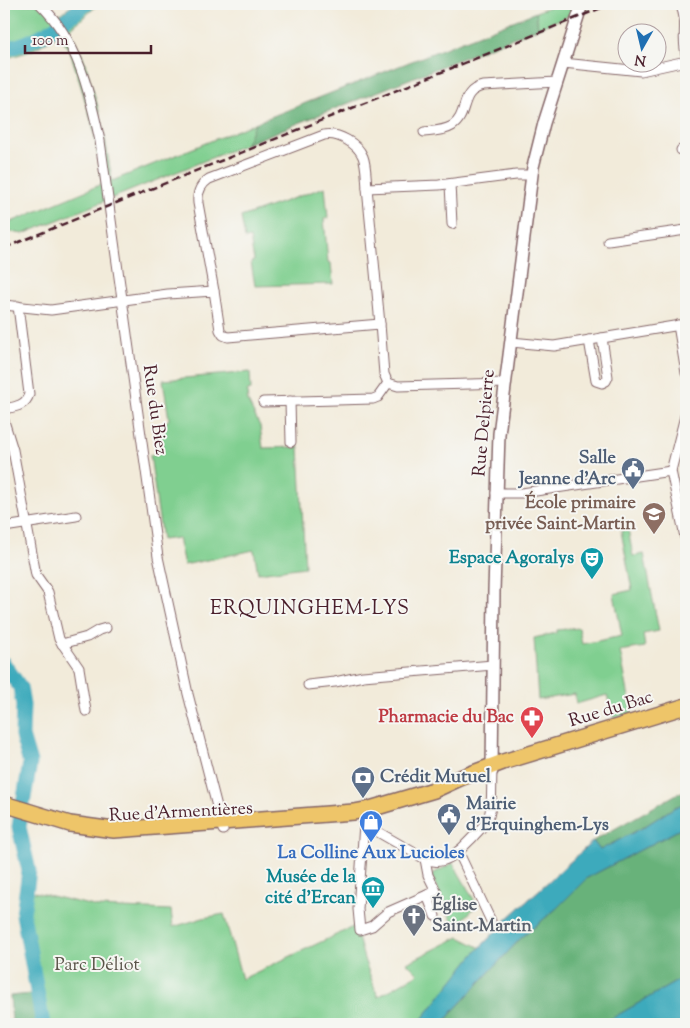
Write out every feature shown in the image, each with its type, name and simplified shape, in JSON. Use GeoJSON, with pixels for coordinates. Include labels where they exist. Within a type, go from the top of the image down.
{"type":"FeatureCollection","features":[{"type":"Feature","properties":{"kind":"main road","name":"Rue du Bac"},"geometry":{"type":"LineString","coordinates":[[492,770],[546,750],[686,706]]}},
{"type":"Feature","properties":{"kind":"main road","name":"Rue d'Armentières"},"geometry":{"type":"LineString","coordinates":[[15,810],[75,831],[108,836],[138,836],[222,827],[364,818],[460,778],[492,770]]}},
{"type":"Feature","properties":{"kind":"street","name":"Rue du Biez"},"geometry":{"type":"LineString","coordinates":[[40,4],[63,31],[75,53],[84,75],[100,140],[158,557],[188,694],[222,827]]}},
{"type":"Feature","properties":{"kind":"street","name":"Rue Delpierre"},"geometry":{"type":"LineString","coordinates":[[492,770],[498,441],[531,175],[544,123],[582,4]]}},
{"type":"Feature","properties":{"kind":"street"},"geometry":{"type":"LineString","coordinates":[[680,4],[686,22],[684,42],[686,54]]}},
{"type":"Feature","properties":{"kind":"street"},"geometry":{"type":"LineString","coordinates":[[563,63],[642,71],[686,61]]}},
{"type":"Feature","properties":{"kind":"street"},"geometry":{"type":"LineString","coordinates":[[424,132],[441,130],[455,124],[460,117],[469,94],[474,88],[557,82]]}},
{"type":"Feature","properties":{"kind":"street"},"geometry":{"type":"LineString","coordinates":[[380,324],[228,337],[223,335],[220,330],[198,199],[201,186],[206,181],[328,134],[344,138],[355,144],[362,151],[365,163],[380,324],[384,374],[388,383],[398,386],[506,383]]}},
{"type":"Feature","properties":{"kind":"street"},"geometry":{"type":"LineString","coordinates":[[367,188],[450,184],[516,175],[531,175]]}},
{"type":"Feature","properties":{"kind":"street"},"geometry":{"type":"LineString","coordinates":[[450,184],[452,224]]}},
{"type":"Feature","properties":{"kind":"street"},"geometry":{"type":"LineString","coordinates":[[608,241],[686,230]]}},
{"type":"Feature","properties":{"kind":"street"},"geometry":{"type":"LineString","coordinates":[[4,305],[51,310],[168,294],[214,291]]}},
{"type":"Feature","properties":{"kind":"street"},"geometry":{"type":"LineString","coordinates":[[4,409],[20,405],[28,398],[18,306]]}},
{"type":"Feature","properties":{"kind":"street"},"geometry":{"type":"LineString","coordinates":[[511,342],[550,346],[682,324],[686,372]]}},
{"type":"Feature","properties":{"kind":"street"},"geometry":{"type":"LineString","coordinates":[[588,340],[596,381],[602,383],[606,381],[608,375],[602,338]]}},
{"type":"Feature","properties":{"kind":"street"},"geometry":{"type":"LineString","coordinates":[[263,402],[373,399],[378,397],[388,383]]}},
{"type":"Feature","properties":{"kind":"street"},"geometry":{"type":"LineString","coordinates":[[290,401],[292,442]]}},
{"type":"Feature","properties":{"kind":"street"},"geometry":{"type":"LineString","coordinates":[[686,412],[671,471],[686,542]]}},
{"type":"Feature","properties":{"kind":"street"},"geometry":{"type":"LineString","coordinates":[[4,421],[13,450],[36,575],[48,592],[56,631],[62,644],[79,668],[86,711]]}},
{"type":"Feature","properties":{"kind":"street"},"geometry":{"type":"LineString","coordinates":[[496,493],[522,493],[671,471]]}},
{"type":"Feature","properties":{"kind":"street"},"geometry":{"type":"LineString","coordinates":[[4,526],[76,516]]}},
{"type":"Feature","properties":{"kind":"street"},"geometry":{"type":"LineString","coordinates":[[62,644],[87,637],[106,628]]}},
{"type":"Feature","properties":{"kind":"street"},"geometry":{"type":"LineString","coordinates":[[308,685],[363,676],[493,665]]}},
{"type":"Feature","properties":{"kind":"street"},"geometry":{"type":"LineString","coordinates":[[364,818],[424,859],[439,862],[458,852],[484,825],[489,817],[492,770]]}},
{"type":"Feature","properties":{"kind":"street"},"geometry":{"type":"LineString","coordinates":[[364,818],[358,909],[360,930],[372,926],[388,912],[436,891],[428,875],[424,859]]}},
{"type":"Feature","properties":{"kind":"street"},"geometry":{"type":"LineString","coordinates":[[458,852],[491,921]]}},
{"type":"Feature","properties":{"kind":"street"},"geometry":{"type":"LineString","coordinates":[[427,895],[435,916]]}},
{"type":"Feature","properties":{"kind":"green space"},"geometry":{"type":"Polygon","coordinates":[[[4,4],[47,4],[58,15],[75,4],[99,4],[70,29],[85,62],[103,125],[112,181],[255,123],[246,144],[23,234],[4,231],[4,225],[102,184],[93,127],[70,51],[58,35],[31,51],[4,59],[4,4]]]}},
{"type":"Feature","properties":{"kind":"green space"},"geometry":{"type":"Polygon","coordinates":[[[557,4],[598,4],[538,28],[536,12],[557,4]]]}},
{"type":"Feature","properties":{"kind":"green space"},"geometry":{"type":"Polygon","coordinates":[[[536,12],[538,28],[246,144],[255,123],[536,12]]]}},
{"type":"Feature","properties":{"kind":"green space"},"geometry":{"type":"Polygon","coordinates":[[[325,187],[328,218],[324,219],[328,262],[331,263],[333,284],[255,286],[251,262],[254,261],[250,238],[245,239],[241,217],[325,187]]]}},
{"type":"Feature","properties":{"kind":"green space"},"geometry":{"type":"Polygon","coordinates":[[[250,372],[251,390],[247,391],[248,402],[260,426],[263,448],[299,447],[305,567],[258,573],[254,550],[184,565],[178,538],[162,540],[150,455],[156,454],[158,435],[169,419],[163,380],[250,372]]]}},
{"type":"Feature","properties":{"kind":"green space"},"geometry":{"type":"Polygon","coordinates":[[[628,529],[633,556],[644,554],[659,631],[643,634],[645,647],[620,651],[632,713],[613,718],[607,695],[576,704],[575,694],[538,700],[534,638],[556,633],[556,630],[579,628],[582,644],[622,636],[614,594],[632,590],[621,531],[628,529]]]}},
{"type":"Feature","properties":{"kind":"green space"},"geometry":{"type":"Polygon","coordinates":[[[686,790],[686,803],[675,807],[642,828],[600,850],[593,841],[675,795],[686,790]]]}},
{"type":"Feature","properties":{"kind":"green space"},"geometry":{"type":"Polygon","coordinates":[[[686,826],[686,976],[602,1024],[443,1024],[520,939],[557,908],[587,878],[686,826]]]}},
{"type":"Feature","properties":{"kind":"green space"},"geometry":{"type":"Polygon","coordinates":[[[453,863],[477,905],[455,928],[432,877],[434,873],[453,863]]]}},
{"type":"Feature","properties":{"kind":"green space","name":"Parc Déliot"},"geometry":{"type":"Polygon","coordinates":[[[30,891],[98,907],[171,910],[173,927],[224,914],[242,979],[355,926],[364,959],[378,997],[418,974],[407,963],[459,937],[481,948],[418,1024],[44,1024],[26,909],[30,891]]]}},
{"type":"Feature","properties":{"kind":"green space"},"geometry":{"type":"Polygon","coordinates":[[[40,993],[44,1024],[4,1024],[4,1022],[12,1021],[10,996],[40,993]]]}},
{"type":"Feature","properties":{"kind":"water"},"geometry":{"type":"Polygon","coordinates":[[[686,803],[686,826],[587,878],[557,908],[520,939],[443,1024],[418,1024],[473,955],[506,920],[593,841],[600,850],[642,828],[675,807],[686,803]]]}},
{"type":"Feature","properties":{"kind":"water"},"geometry":{"type":"Polygon","coordinates":[[[686,976],[686,1024],[602,1024],[686,976]]]}},
{"type":"Feature","properties":{"kind":"waterway"},"geometry":{"type":"LineString","coordinates":[[4,49],[27,43],[48,32],[86,4]]}},
{"type":"Feature","properties":{"kind":"waterway"},"geometry":{"type":"LineString","coordinates":[[4,664],[20,687],[23,705],[22,736],[30,763],[19,827],[29,871],[23,914],[43,1024]]}},
{"type":"Feature","properties":{"kind":"railway"},"geometry":{"type":"LineString","coordinates":[[4,248],[611,4]]}},
{"type":"Feature","properties":{"kind":"place","name":"Salle Jeanne d'Arc"},"geometry":{"type":"Point","coordinates":[633,490]}},
{"type":"Feature","properties":{"kind":"place","name":"École primaire privée Saint-Martin"},"geometry":{"type":"Point","coordinates":[654,535]}},
{"type":"Feature","properties":{"kind":"place","name":"Espace Agoralys"},"geometry":{"type":"Point","coordinates":[592,580]}},
{"type":"Feature","properties":{"kind":"place","name":"Pharmacie du Bac"},"geometry":{"type":"Point","coordinates":[532,739]}},
{"type":"Feature","properties":{"kind":"place","name":"Crédit Mutuel"},"geometry":{"type":"Point","coordinates":[363,799]}},
{"type":"Feature","properties":{"kind":"place","name":"Mairie d'Erquinghem-Lys"},"geometry":{"type":"Point","coordinates":[449,836]}},
{"type":"Feature","properties":{"kind":"place","name":"La Colline Aux Lucioles"},"geometry":{"type":"Point","coordinates":[371,843]}},
{"type":"Feature","properties":{"kind":"place","name":"Musée de la cité d'Ercan"},"geometry":{"type":"Point","coordinates":[373,909]}},
{"type":"Feature","properties":{"kind":"place","name":"Église Saint-Martin"},"geometry":{"type":"Point","coordinates":[414,937]}},
{"type":"Feature","properties":{"kind":"district","name":"ERQUINGHEM-LYS"},"geometry":{"type":"Point","coordinates":[310,609]}}]}
